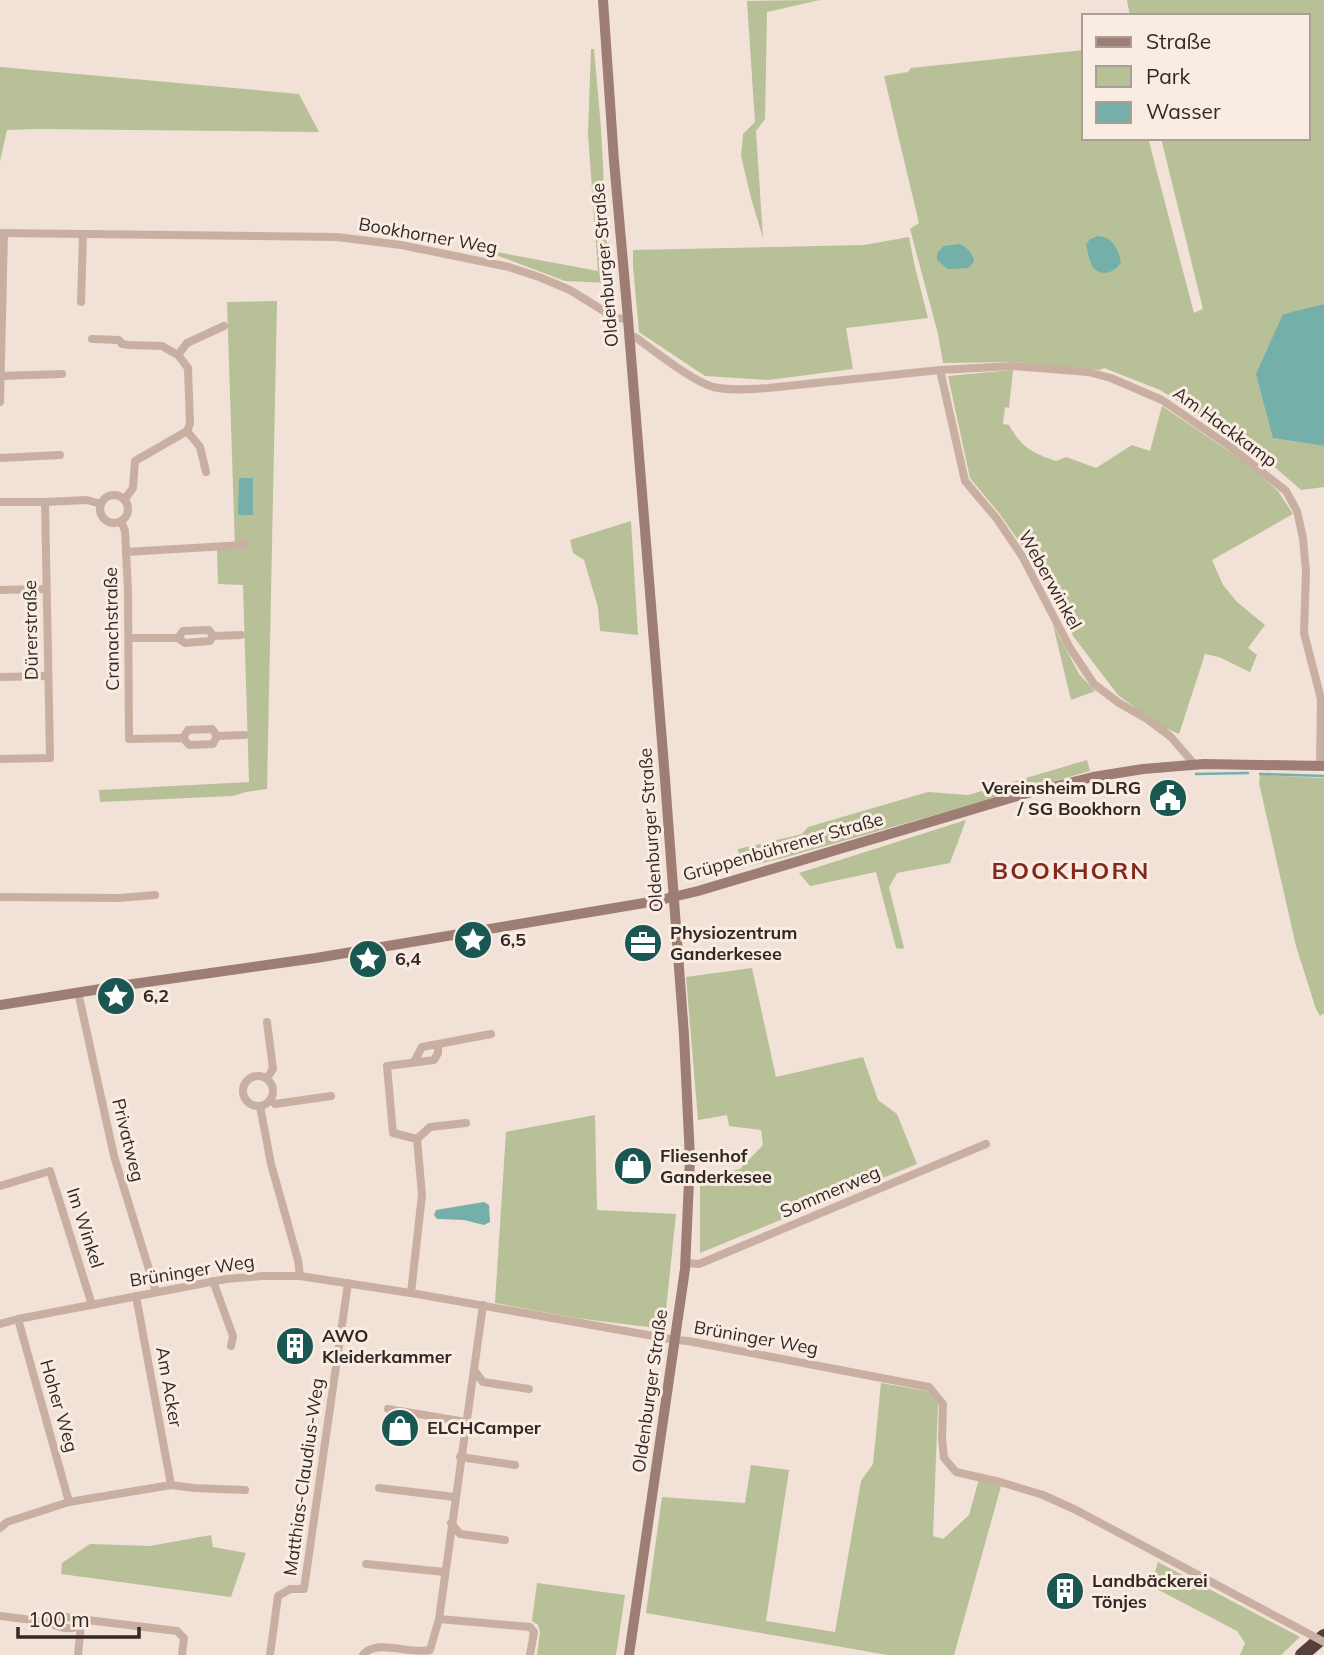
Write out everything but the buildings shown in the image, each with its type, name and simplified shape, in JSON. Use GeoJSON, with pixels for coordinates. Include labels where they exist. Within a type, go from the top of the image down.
{"type":"FeatureCollection","features":[{"type":"Feature","properties":{"kind":"highway"},"geometry":{"type":"LineString","coordinates":[[1302,1655],[1324,1636]]}},
{"type":"Feature","properties":{"kind":"street","name":"Oldenburger Straße"},"geometry":{"type":"LineString","coordinates":[[603,0],[674,897],[690,1160],[685,1263],[676,1340],[629,1655]]}},
{"type":"Feature","properties":{"kind":"street","name":"Bookhorner Weg"},"geometry":{"type":"LineString","coordinates":[[2,233],[337,237],[379,241],[509,267],[570,290],[615,318],[628,318]]}},
{"type":"Feature","properties":{"kind":"street"},"geometry":{"type":"LineString","coordinates":[[0,402],[2,233]]}},
{"type":"Feature","properties":{"kind":"street"},"geometry":{"type":"LineString","coordinates":[[81,302],[83,234]]}},
{"type":"Feature","properties":{"kind":"street"},"geometry":{"type":"LineString","coordinates":[[178,355],[187,343],[224,326]]}},
{"type":"Feature","properties":{"kind":"street","name":"Am Hackkamp"},"geometry":{"type":"LineString","coordinates":[[629,337],[635,337],[701,382],[715,387],[768,388],[940,370],[1013,366],[1087,372],[1111,378],[1162,400],[1232,448],[1286,491],[1297,511],[1306,572],[1304,633],[1321,699],[1322,766]]}},
{"type":"Feature","properties":{"kind":"street"},"geometry":{"type":"LineString","coordinates":[[92,339],[119,340],[122,344],[129,345],[162,346],[178,355],[188,368],[190,424],[187,431],[135,461],[133,488],[124,500]]}},
{"type":"Feature","properties":{"kind":"street","name":"Weberwinkel"},"geometry":{"type":"LineString","coordinates":[[940,370],[965,481],[997,519],[1022,556],[1070,648],[1094,684],[1171,737],[1195,765]]}},
{"type":"Feature","properties":{"kind":"street"},"geometry":{"type":"LineString","coordinates":[[1,376],[61,374]]}},
{"type":"Feature","properties":{"kind":"street"},"geometry":{"type":"LineString","coordinates":[[187,431],[200,447],[206,471]]}},
{"type":"Feature","properties":{"kind":"street"},"geometry":{"type":"LineString","coordinates":[[0,458],[60,455]]}},
{"type":"Feature","properties":{"kind":"street"},"geometry":{"type":"LineString","coordinates":[[114,495],[124,500],[127,509],[121,521],[111,522],[101,513],[101,504],[106,498],[114,495]]}},
{"type":"Feature","properties":{"kind":"street"},"geometry":{"type":"LineString","coordinates":[[0,502],[87,499],[101,504]]}},
{"type":"Feature","properties":{"kind":"street","name":"Dürerstraße"},"geometry":{"type":"LineString","coordinates":[[0,759],[50,758],[46,502]]}},
{"type":"Feature","properties":{"kind":"street","name":"Cranachstraße"},"geometry":{"type":"LineString","coordinates":[[121,521],[127,552],[129,739],[183,738]]}},
{"type":"Feature","properties":{"kind":"street"},"geometry":{"type":"LineString","coordinates":[[127,552],[244,545],[245,542]]}},
{"type":"Feature","properties":{"kind":"street"},"geometry":{"type":"LineString","coordinates":[[0,590],[46,589]]}},
{"type":"Feature","properties":{"kind":"street"},"geometry":{"type":"LineString","coordinates":[[129,638],[178,638],[184,643],[210,641],[213,636],[240,635]]}},
{"type":"Feature","properties":{"kind":"street"},"geometry":{"type":"LineString","coordinates":[[0,677],[48,676]]}},
{"type":"Feature","properties":{"kind":"street"},"geometry":{"type":"LineString","coordinates":[[212,729],[217,736],[213,744],[189,745],[183,738],[188,730],[212,729]]}},
{"type":"Feature","properties":{"kind":"street"},"geometry":{"type":"LineString","coordinates":[[217,736],[244,735]]}},
{"type":"Feature","properties":{"kind":"street","name":"Grüppenbührener Straße"},"geometry":{"type":"LineString","coordinates":[[0,1005],[316,958],[674,897],[1024,793],[1093,777],[1143,769],[1195,765],[1322,766]]}},
{"type":"Feature","properties":{"kind":"street"},"geometry":{"type":"LineString","coordinates":[[0,897],[119,898],[155,895]]}},
{"type":"Feature","properties":{"kind":"street","name":"Privatweg"},"geometry":{"type":"LineString","coordinates":[[78,992],[117,1165],[156,1292]]}},
{"type":"Feature","properties":{"kind":"street"},"geometry":{"type":"LineString","coordinates":[[267,1022],[273,1069],[267,1078]]}},
{"type":"Feature","properties":{"kind":"street"},"geometry":{"type":"LineString","coordinates":[[414,1062],[422,1046],[491,1034]]}},
{"type":"Feature","properties":{"kind":"street"},"geometry":{"type":"LineString","coordinates":[[417,1139],[393,1133],[387,1066],[434,1060],[438,1053],[438,1044]]}},
{"type":"Feature","properties":{"kind":"street"},"geometry":{"type":"LineString","coordinates":[[257,1076],[267,1078],[273,1088],[271,1100],[260,1106],[247,1101],[243,1092],[248,1079],[257,1076]]}},
{"type":"Feature","properties":{"kind":"street"},"geometry":{"type":"LineString","coordinates":[[271,1100],[275,1104],[331,1096]]}},
{"type":"Feature","properties":{"kind":"street"},"geometry":{"type":"LineString","coordinates":[[260,1106],[271,1164],[300,1276]]}},
{"type":"Feature","properties":{"kind":"street"},"geometry":{"type":"LineString","coordinates":[[417,1139],[430,1127],[466,1124]]}},
{"type":"Feature","properties":{"kind":"street"},"geometry":{"type":"LineString","coordinates":[[411,1293],[422,1195],[417,1139]]}},
{"type":"Feature","properties":{"kind":"street","name":"Sommerweg"},"geometry":{"type":"LineString","coordinates":[[685,1263],[699,1264],[986,1144]]}},
{"type":"Feature","properties":{"kind":"street","name":"Im Winkel"},"geometry":{"type":"LineString","coordinates":[[0,1186],[50,1171],[92,1305]]}},
{"type":"Feature","properties":{"kind":"street","name":"Brüninger Weg"},"geometry":{"type":"LineString","coordinates":[[0,1324],[213,1281],[263,1276],[300,1276],[688,1341],[929,1387],[943,1404],[944,1458],[956,1472],[1043,1495],[1076,1510],[1324,1642]]}},
{"type":"Feature","properties":{"kind":"street"},"geometry":{"type":"LineString","coordinates":[[213,1281],[233,1336],[231,1346]]}},
{"type":"Feature","properties":{"kind":"street","name":"Matthias-Claudius-Weg"},"geometry":{"type":"LineString","coordinates":[[270,1655],[278,1596],[290,1589],[304,1589],[348,1283]]}},
{"type":"Feature","properties":{"kind":"street","name":"Am Acker"},"geometry":{"type":"LineString","coordinates":[[136,1296],[171,1485]]}},
{"type":"Feature","properties":{"kind":"street"},"geometry":{"type":"LineString","coordinates":[[363,1655],[376,1648],[422,1653],[430,1650],[439,1619],[483,1305]]}},
{"type":"Feature","properties":{"kind":"street","name":"Hoher Weg"},"geometry":{"type":"LineString","coordinates":[[18,1319],[69,1502]]}},
{"type":"Feature","properties":{"kind":"street"},"geometry":{"type":"LineString","coordinates":[[474,1370],[483,1382],[529,1389]]}},
{"type":"Feature","properties":{"kind":"street"},"geometry":{"type":"LineString","coordinates":[[472,1390],[483,1382]]}},
{"type":"Feature","properties":{"kind":"street"},"geometry":{"type":"LineString","coordinates":[[388,1409],[466,1422]]}},
{"type":"Feature","properties":{"kind":"street"},"geometry":{"type":"LineString","coordinates":[[460,1457],[515,1465]]}},
{"type":"Feature","properties":{"kind":"street"},"geometry":{"type":"LineString","coordinates":[[0,1528],[8,1522],[69,1502],[171,1485],[245,1490]]}},
{"type":"Feature","properties":{"kind":"street"},"geometry":{"type":"LineString","coordinates":[[379,1488],[455,1497]]}},
{"type":"Feature","properties":{"kind":"street"},"geometry":{"type":"LineString","coordinates":[[451,1523],[460,1534],[505,1540]]}},
{"type":"Feature","properties":{"kind":"street"},"geometry":{"type":"LineString","coordinates":[[449,1543],[460,1534]]}},
{"type":"Feature","properties":{"kind":"street"},"geometry":{"type":"LineString","coordinates":[[366,1564],[445,1572]]}},
{"type":"Feature","properties":{"kind":"street"},"geometry":{"type":"LineString","coordinates":[[0,1616],[49,1622],[55,1616],[77,1618],[81,1625],[78,1655]]}},
{"type":"Feature","properties":{"kind":"street"},"geometry":{"type":"LineString","coordinates":[[439,1619],[530,1627],[534,1632],[530,1655]]}},
{"type":"Feature","properties":{"kind":"street"},"geometry":{"type":"LineString","coordinates":[[81,1625],[87,1620],[177,1631],[184,1639],[182,1655]]}},
{"type":"Feature","properties":{"kind":"green space"},"geometry":{"type":"Polygon","coordinates":[[[820,0],[767,12],[765,119],[756,131],[763,238],[741,156],[743,134],[755,122],[747,1],[820,0]]]}},
{"type":"Feature","properties":{"kind":"green space"},"geometry":{"type":"Polygon","coordinates":[[[1127,0],[1324,0],[1324,304],[1283,314],[1274,438],[1324,446],[1324,487],[1301,490],[1253,448],[1160,390],[1104,368],[1100,370],[1014,362],[943,363],[910,229],[919,223],[884,76],[908,72],[911,68],[1082,50],[1082,140],[1149,140],[1194,313],[1203,309],[1161,140],[1310,140],[1310,14],[1130,14],[1127,0]]]}},
{"type":"Feature","properties":{"kind":"green space"},"geometry":{"type":"Polygon","coordinates":[[[591,49],[594,49],[601,128],[609,283],[565,281],[480,249],[598,271],[588,134],[591,49]]]}},
{"type":"Feature","properties":{"kind":"green space"},"geometry":{"type":"Polygon","coordinates":[[[0,67],[299,94],[319,132],[7,130],[0,161],[0,67]]]}},
{"type":"Feature","properties":{"kind":"green space"},"geometry":{"type":"Polygon","coordinates":[[[909,237],[928,318],[846,328],[853,369],[768,380],[705,376],[639,332],[633,250],[864,245],[909,237]]]}},
{"type":"Feature","properties":{"kind":"green space"},"geometry":{"type":"Polygon","coordinates":[[[277,301],[267,789],[232,796],[100,802],[99,790],[249,782],[243,585],[218,584],[217,549],[235,547],[227,302],[277,301]]]}},
{"type":"Feature","properties":{"kind":"green space"},"geometry":{"type":"Polygon","coordinates":[[[1013,370],[1009,408],[1005,407],[1003,424],[1009,425],[1018,439],[1034,452],[1056,461],[1066,457],[1096,468],[1132,445],[1150,451],[1162,406],[1245,462],[1278,491],[1293,514],[1212,560],[1223,585],[1237,602],[1265,625],[1248,648],[1257,655],[1250,672],[1219,657],[1205,654],[1179,734],[1158,725],[1118,695],[1073,636],[1049,584],[999,513],[970,478],[948,376],[1013,370]]]}},
{"type":"Feature","properties":{"kind":"green space"},"geometry":{"type":"Polygon","coordinates":[[[631,521],[638,635],[600,631],[598,607],[584,560],[573,553],[570,540],[631,521]]]}},
{"type":"Feature","properties":{"kind":"green space"},"geometry":{"type":"Polygon","coordinates":[[[1053,625],[1079,674],[1095,691],[1071,700],[1053,625]]]}},
{"type":"Feature","properties":{"kind":"green space"},"geometry":{"type":"Polygon","coordinates":[[[1087,760],[1090,771],[741,868],[738,849],[802,834],[808,827],[928,792],[968,795],[1087,760]]]}},
{"type":"Feature","properties":{"kind":"green space"},"geometry":{"type":"Polygon","coordinates":[[[1260,775],[1324,778],[1324,1013],[1320,1016],[1296,946],[1259,783],[1260,775]]]}},
{"type":"Feature","properties":{"kind":"green space"},"geometry":{"type":"Polygon","coordinates":[[[966,820],[950,863],[897,873],[889,887],[904,948],[901,949],[896,948],[876,872],[810,886],[799,873],[966,820]]]}},
{"type":"Feature","properties":{"kind":"green space"},"geometry":{"type":"Polygon","coordinates":[[[752,968],[776,1077],[863,1057],[878,1100],[897,1114],[917,1164],[700,1253],[700,1180],[740,1169],[763,1145],[761,1130],[729,1126],[727,1115],[698,1120],[686,977],[752,968]]]}},
{"type":"Feature","properties":{"kind":"green space"},"geometry":{"type":"Polygon","coordinates":[[[595,1115],[597,1210],[676,1214],[664,1329],[576,1318],[495,1303],[506,1132],[595,1115]]]}},
{"type":"Feature","properties":{"kind":"green space"},"geometry":{"type":"Polygon","coordinates":[[[881,1383],[927,1391],[938,1404],[933,1536],[943,1539],[969,1515],[979,1479],[1001,1486],[954,1655],[888,1655],[646,1613],[662,1497],[745,1503],[751,1465],[789,1470],[766,1621],[835,1632],[861,1481],[873,1464],[881,1383]]]}},
{"type":"Feature","properties":{"kind":"green space"},"geometry":{"type":"Polygon","coordinates":[[[211,1535],[213,1547],[246,1553],[231,1597],[61,1574],[62,1563],[90,1544],[150,1546],[211,1535]]]}},
{"type":"Feature","properties":{"kind":"green space"},"geometry":{"type":"Polygon","coordinates":[[[1158,1562],[1300,1637],[1281,1655],[1240,1655],[1245,1643],[1237,1631],[1151,1586],[1158,1562]]]}},
{"type":"Feature","properties":{"kind":"green space"},"geometry":{"type":"Polygon","coordinates":[[[537,1583],[625,1595],[616,1655],[537,1655],[540,1632],[538,1625],[532,1621],[537,1583]]]}},
{"type":"Feature","properties":{"kind":"water"},"geometry":{"type":"Polygon","coordinates":[[[1098,236],[1111,241],[1120,257],[1119,266],[1112,271],[1100,272],[1092,265],[1086,245],[1090,239],[1098,236]]]}},
{"type":"Feature","properties":{"kind":"water"},"geometry":{"type":"Polygon","coordinates":[[[960,244],[970,252],[974,262],[968,268],[948,269],[937,260],[937,253],[944,246],[960,244]]]}},
{"type":"Feature","properties":{"kind":"water"},"geometry":{"type":"Polygon","coordinates":[[[1324,304],[1324,446],[1273,438],[1256,374],[1283,314],[1324,304]]]}},
{"type":"Feature","properties":{"kind":"water"},"geometry":{"type":"Polygon","coordinates":[[[239,478],[253,478],[253,515],[238,515],[239,478]]]}},
{"type":"Feature","properties":{"kind":"water"},"geometry":{"type":"Polygon","coordinates":[[[484,1202],[489,1205],[490,1222],[484,1225],[464,1220],[437,1219],[434,1215],[436,1210],[484,1202]]]}},
{"type":"Feature","properties":{"kind":"waterway"},"geometry":{"type":"LineString","coordinates":[[1196,774],[1248,773]]}},
{"type":"Feature","properties":{"kind":"waterway"},"geometry":{"type":"LineString","coordinates":[[1260,774],[1324,776]]}},
{"type":"Feature","properties":{"kind":"place","name":"Vereinsheim DLRG / SG Bookhorn"},"geometry":{"type":"Point","coordinates":[1168,798]}},
{"type":"Feature","properties":{"kind":"place","name":"6,5"},"geometry":{"type":"Point","coordinates":[473,940]}},
{"type":"Feature","properties":{"kind":"place","name":"Physiozentrum Ganderkesee"},"geometry":{"type":"Point","coordinates":[643,943]}},
{"type":"Feature","properties":{"kind":"place","name":"6,4"},"geometry":{"type":"Point","coordinates":[368,959]}},
{"type":"Feature","properties":{"kind":"place","name":"6,2"},"geometry":{"type":"Point","coordinates":[116,996]}},
{"type":"Feature","properties":{"kind":"place","name":"Fliesenhof Ganderkesee"},"geometry":{"type":"Point","coordinates":[633,1166]}},
{"type":"Feature","properties":{"kind":"place","name":"AWO Kleiderkammer"},"geometry":{"type":"Point","coordinates":[295,1346]}},
{"type":"Feature","properties":{"kind":"place","name":"ELCHCamper"},"geometry":{"type":"Point","coordinates":[400,1428]}},
{"type":"Feature","properties":{"kind":"place","name":"Landbäckerei Tönjes"},"geometry":{"type":"Point","coordinates":[1065,1591]}},
{"type":"Feature","properties":{"kind":"district","name":"BOOKHORN"},"geometry":{"type":"Point","coordinates":[1071,871]}}]}
